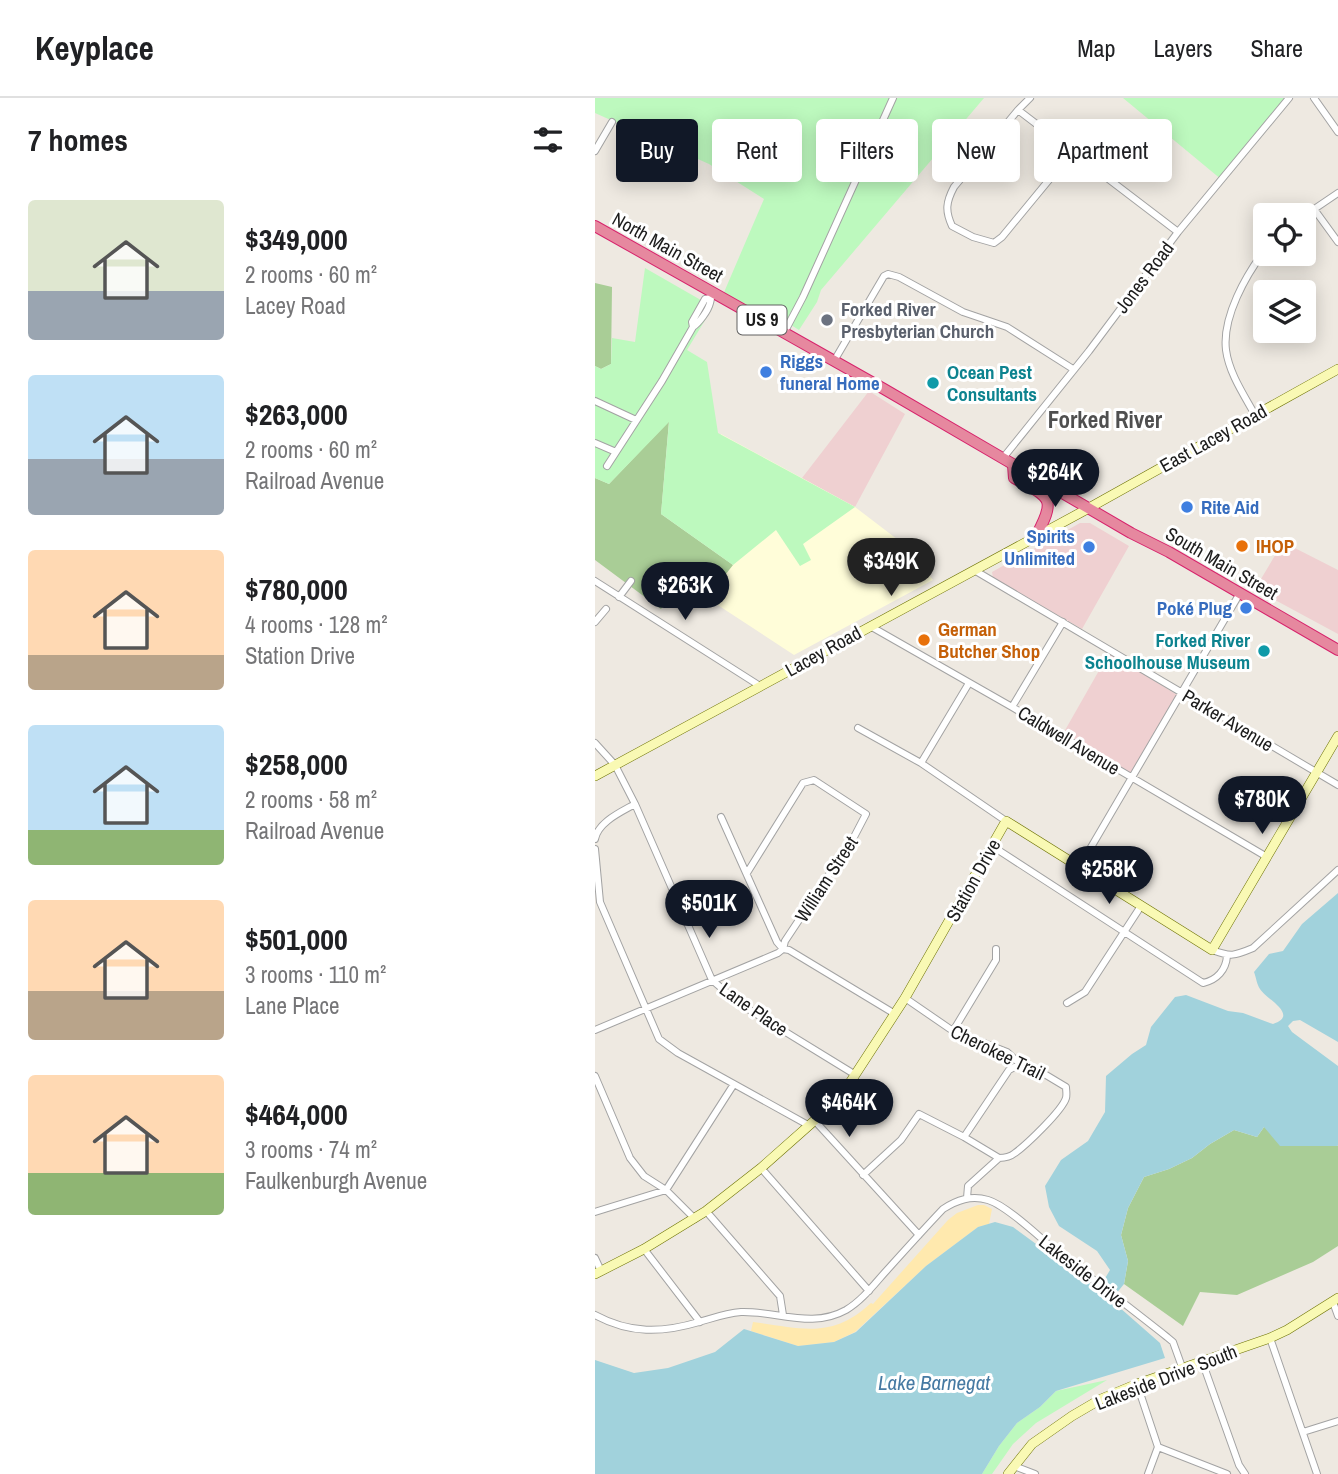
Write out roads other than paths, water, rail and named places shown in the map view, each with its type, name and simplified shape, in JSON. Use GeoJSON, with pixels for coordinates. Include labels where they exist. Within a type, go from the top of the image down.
{"type":"FeatureCollection","features":[{"type":"Feature","properties":{"kind":"highway","name":"North Main Street"},"geometry":{"type":"LineString","coordinates":[[595,226],[711,295],[785,333],[1089,508]]}},
{"type":"Feature","properties":{"kind":"highway"},"geometry":{"type":"LineString","coordinates":[[1013,464],[1014,478],[1045,497],[1049,506],[1048,514],[1036,536]]}},
{"type":"Feature","properties":{"kind":"highway","name":"South Main Street"},"geometry":{"type":"LineString","coordinates":[[1089,508],[1338,650]]}},
{"type":"Feature","properties":{"kind":"street"},"geometry":{"type":"LineString","coordinates":[[785,333],[893,98]]}},
{"type":"Feature","properties":{"kind":"street"},"geometry":{"type":"LineString","coordinates":[[1030,98],[954,187],[946,208],[952,226],[973,237],[994,243],[1047,182]]}},
{"type":"Feature","properties":{"kind":"street","name":"Jones Road"},"geometry":{"type":"LineString","coordinates":[[1003,458],[1089,351],[1178,232],[1289,98]]}},
{"type":"Feature","properties":{"kind":"street"},"geometry":{"type":"LineString","coordinates":[[1314,98],[1338,132]]}},
{"type":"Feature","properties":{"kind":"street"},"geometry":{"type":"LineString","coordinates":[[1018,110],[1034,122]]}},
{"type":"Feature","properties":{"kind":"street"},"geometry":{"type":"LineString","coordinates":[[595,152],[612,122]]}},
{"type":"Feature","properties":{"kind":"street"},"geometry":{"type":"LineString","coordinates":[[1112,182],[1178,232]]}},
{"type":"Feature","properties":{"kind":"street"},"geometry":{"type":"LineString","coordinates":[[1316,208],[1338,193]]}},
{"type":"Feature","properties":{"kind":"street"},"geometry":{"type":"LineString","coordinates":[[1316,212],[1338,242]]}},
{"type":"Feature","properties":{"kind":"street"},"geometry":{"type":"LineString","coordinates":[[1253,266],[1235,302],[1226,349],[1236,380],[1255,415]]}},
{"type":"Feature","properties":{"kind":"street"},"geometry":{"type":"LineString","coordinates":[[834,361],[884,276],[888,274],[899,277],[963,312],[1007,327],[1073,369]]}},
{"type":"Feature","properties":{"kind":"street"},"geometry":{"type":"LineString","coordinates":[[607,466],[693,327],[692,322],[705,299],[711,295]]}},
{"type":"Feature","properties":{"kind":"street","name":"East Lacey Road"},"geometry":{"type":"LineString","coordinates":[[1089,508],[1338,369]]}},
{"type":"Feature","properties":{"kind":"street"},"geometry":{"type":"LineString","coordinates":[[595,401],[636,420]]}},
{"type":"Feature","properties":{"kind":"street"},"geometry":{"type":"LineString","coordinates":[[595,443],[615,452]]}},
{"type":"Feature","properties":{"kind":"street","name":"Lacey Road"},"geometry":{"type":"LineString","coordinates":[[595,776],[1089,508]]}},
{"type":"Feature","properties":{"kind":"street","name":"Parker Avenue"},"geometry":{"type":"LineString","coordinates":[[974,570],[1338,785]]}},
{"type":"Feature","properties":{"kind":"street"},"geometry":{"type":"LineString","coordinates":[[595,581],[760,686]]}},
{"type":"Feature","properties":{"kind":"street"},"geometry":{"type":"LineString","coordinates":[[619,597],[631,581]]}},
{"type":"Feature","properties":{"kind":"street"},"geometry":{"type":"LineString","coordinates":[[1080,866],[1240,593]]}},
{"type":"Feature","properties":{"kind":"street"},"geometry":{"type":"LineString","coordinates":[[595,622],[606,609]]}},
{"type":"Feature","properties":{"kind":"street"},"geometry":{"type":"LineString","coordinates":[[1013,707],[1063,622]]}},
{"type":"Feature","properties":{"kind":"street","name":"Caldwell Avenue"},"geometry":{"type":"LineString","coordinates":[[870,626],[1267,857]]}},
{"type":"Feature","properties":{"kind":"street"},"geometry":{"type":"LineString","coordinates":[[921,763],[969,684]]}},
{"type":"Feature","properties":{"kind":"street"},"geometry":{"type":"LineString","coordinates":[[857,728],[921,763],[1006,821]]}},
{"type":"Feature","properties":{"kind":"street"},"geometry":{"type":"LineString","coordinates":[[1338,736],[1212,950],[1227,956],[1236,956],[1253,948],[1338,870]]}},
{"type":"Feature","properties":{"kind":"street","name":"Lane Place"},"geometry":{"type":"LineString","coordinates":[[595,743],[615,765],[635,804],[712,980],[740,1004],[854,1074]]}},
{"type":"Feature","properties":{"kind":"street","name":"William Street"},"geometry":{"type":"LineString","coordinates":[[747,873],[803,783],[814,780],[866,814],[783,948]]}},
{"type":"Feature","properties":{"kind":"street"},"geometry":{"type":"LineString","coordinates":[[595,839],[596,832],[606,822],[635,804]]}},
{"type":"Feature","properties":{"kind":"street"},"geometry":{"type":"LineString","coordinates":[[721,817],[777,942],[895,1013]]}},
{"type":"Feature","properties":{"kind":"street","name":"Station Drive"},"geometry":{"type":"LineString","coordinates":[[598,1273],[644,1250],[695,1219],[761,1168],[840,1098],[905,998],[1006,821],[1212,950]]}},
{"type":"Feature","properties":{"kind":"street"},"geometry":{"type":"LineString","coordinates":[[992,846],[1203,983],[1219,975],[1227,964],[1227,956]]}},
{"type":"Feature","properties":{"kind":"street"},"geometry":{"type":"LineString","coordinates":[[595,849],[598,903],[659,1039],[678,1053],[734,1084],[812,1123],[919,1236]]}},
{"type":"Feature","properties":{"kind":"street"},"geometry":{"type":"LineString","coordinates":[[1067,1003],[1085,992],[1141,906]]}},
{"type":"Feature","properties":{"kind":"street"},"geometry":{"type":"LineString","coordinates":[[595,1030],[778,953],[783,948]]}},
{"type":"Feature","properties":{"kind":"street"},"geometry":{"type":"LineString","coordinates":[[953,1031],[996,960],[996,950]]}},
{"type":"Feature","properties":{"kind":"street","name":"Cherokee Trail"},"geometry":{"type":"LineString","coordinates":[[905,998],[953,1031],[1007,1052],[1020,1064],[1041,1072],[1066,1087],[1066,1098],[1062,1105],[1013,1155],[999,1158],[968,1186],[967,1198]]}},
{"type":"Feature","properties":{"kind":"street"},"geometry":{"type":"LineString","coordinates":[[964,1137],[1009,1070],[1020,1064]]}},
{"type":"Feature","properties":{"kind":"street"},"geometry":{"type":"LineString","coordinates":[[595,1076],[630,1158],[643,1177],[666,1190],[695,1219]]}},
{"type":"Feature","properties":{"kind":"street"},"geometry":{"type":"LineString","coordinates":[[595,1212],[666,1190],[734,1084]]}},
{"type":"Feature","properties":{"kind":"street"},"geometry":{"type":"LineString","coordinates":[[863,1175],[901,1140],[919,1114],[999,1158]]}},
{"type":"Feature","properties":{"kind":"street"},"geometry":{"type":"LineString","coordinates":[[761,1168],[869,1291]]}},
{"type":"Feature","properties":{"kind":"street"},"geometry":{"type":"LineString","coordinates":[[595,1315],[619,1325],[660,1331],[728,1313],[783,1315],[810,1320],[835,1316],[855,1304],[869,1291],[943,1209],[967,1198]]}},
{"type":"Feature","properties":{"kind":"street","name":"Lakeside Drive"},"geometry":{"type":"LineString","coordinates":[[967,1198],[987,1199],[997,1204],[1173,1342],[1182,1367]]}},
{"type":"Feature","properties":{"kind":"street"},"geometry":{"type":"LineString","coordinates":[[706,1211],[780,1296],[783,1315]]}},
{"type":"Feature","properties":{"kind":"street"},"geometry":{"type":"LineString","coordinates":[[644,1250],[701,1322]]}},
{"type":"Feature","properties":{"kind":"street"},"geometry":{"type":"LineString","coordinates":[[595,1258],[598,1273]]}},
{"type":"Feature","properties":{"kind":"street"},"geometry":{"type":"LineString","coordinates":[[1335,1300],[1338,1316]]}},
{"type":"Feature","properties":{"kind":"street","name":"Lakeside Drive South"},"geometry":{"type":"LineString","coordinates":[[1011,1470],[1033,1444],[1101,1399],[1182,1367],[1270,1338],[1335,1300]]}},
{"type":"Feature","properties":{"kind":"street"},"geometry":{"type":"LineString","coordinates":[[1270,1338],[1317,1474]]}},
{"type":"Feature","properties":{"kind":"street"},"geometry":{"type":"LineString","coordinates":[[1202,1361],[1239,1465],[1245,1474]]}},
{"type":"Feature","properties":{"kind":"street"},"geometry":{"type":"LineString","coordinates":[[1137,1384],[1158,1447],[1148,1474]]}},
{"type":"Feature","properties":{"kind":"street"},"geometry":{"type":"LineString","coordinates":[[1303,1432],[1338,1421]]}},
{"type":"Feature","properties":{"kind":"street"},"geometry":{"type":"LineString","coordinates":[[1158,1447],[1227,1474]]}},
{"type":"Feature","properties":{"kind":"street"},"geometry":{"type":"LineString","coordinates":[[1011,1470],[1035,1474]]}},
{"type":"Feature","properties":{"kind":"water","name":"Lake Barnegat"},"geometry":{"type":"Polygon","coordinates":[[[1338,893],[1338,1042],[1300,1020],[1293,1021],[1288,1026],[1292,1032],[1338,1066],[1338,1145],[1280,1146],[1264,1127],[1257,1137],[1234,1130],[1192,1158],[1144,1177],[1128,1208],[1121,1235],[1128,1261],[1124,1284],[1111,1300],[1160,1343],[1165,1358],[1056,1391],[1040,1407],[1017,1423],[982,1474],[595,1474],[595,1360],[634,1373],[668,1368],[715,1352],[744,1329],[798,1346],[834,1342],[856,1332],[926,1266],[978,1227],[995,1222],[1013,1227],[1096,1288],[1110,1270],[1097,1251],[1059,1226],[1049,1207],[1045,1186],[1061,1160],[1088,1141],[1105,1112],[1106,1076],[1146,1045],[1151,1027],[1175,997],[1186,995],[1273,1024],[1280,1020],[1282,1012],[1260,989],[1254,972],[1269,954],[1283,951],[1302,924],[1338,893]]]}},
{"type":"Feature","properties":{"kind":"place","name":"Forked River Presbyterian Church"},"geometry":{"type":"Point","coordinates":[827,320]}},
{"type":"Feature","properties":{"kind":"place","name":"Riggs funeral Home"},"geometry":{"type":"Point","coordinates":[766,372]}},
{"type":"Feature","properties":{"kind":"place","name":"Ocean Pest Consultants"},"geometry":{"type":"Point","coordinates":[933,383]}},
{"type":"Feature","properties":{"kind":"place","name":"Rite Aid"},"geometry":{"type":"Point","coordinates":[1187,507]}},
{"type":"Feature","properties":{"kind":"place","name":"IHOP"},"geometry":{"type":"Point","coordinates":[1242,546]}},
{"type":"Feature","properties":{"kind":"place","name":"Spirits Unlimited"},"geometry":{"type":"Point","coordinates":[1089,547]}},
{"type":"Feature","properties":{"kind":"place","name":"Poké Plug"},"geometry":{"type":"Point","coordinates":[1246,608]}},
{"type":"Feature","properties":{"kind":"place","name":"German Butcher Shop"},"geometry":{"type":"Point","coordinates":[924,640]}},
{"type":"Feature","properties":{"kind":"place","name":"Forked River Schoolhouse Museum"},"geometry":{"type":"Point","coordinates":[1264,651]}},
{"type":"Feature","properties":{"kind":"district","name":"Forked River"},"geometry":{"type":"Point","coordinates":[1105,420]}}]}
